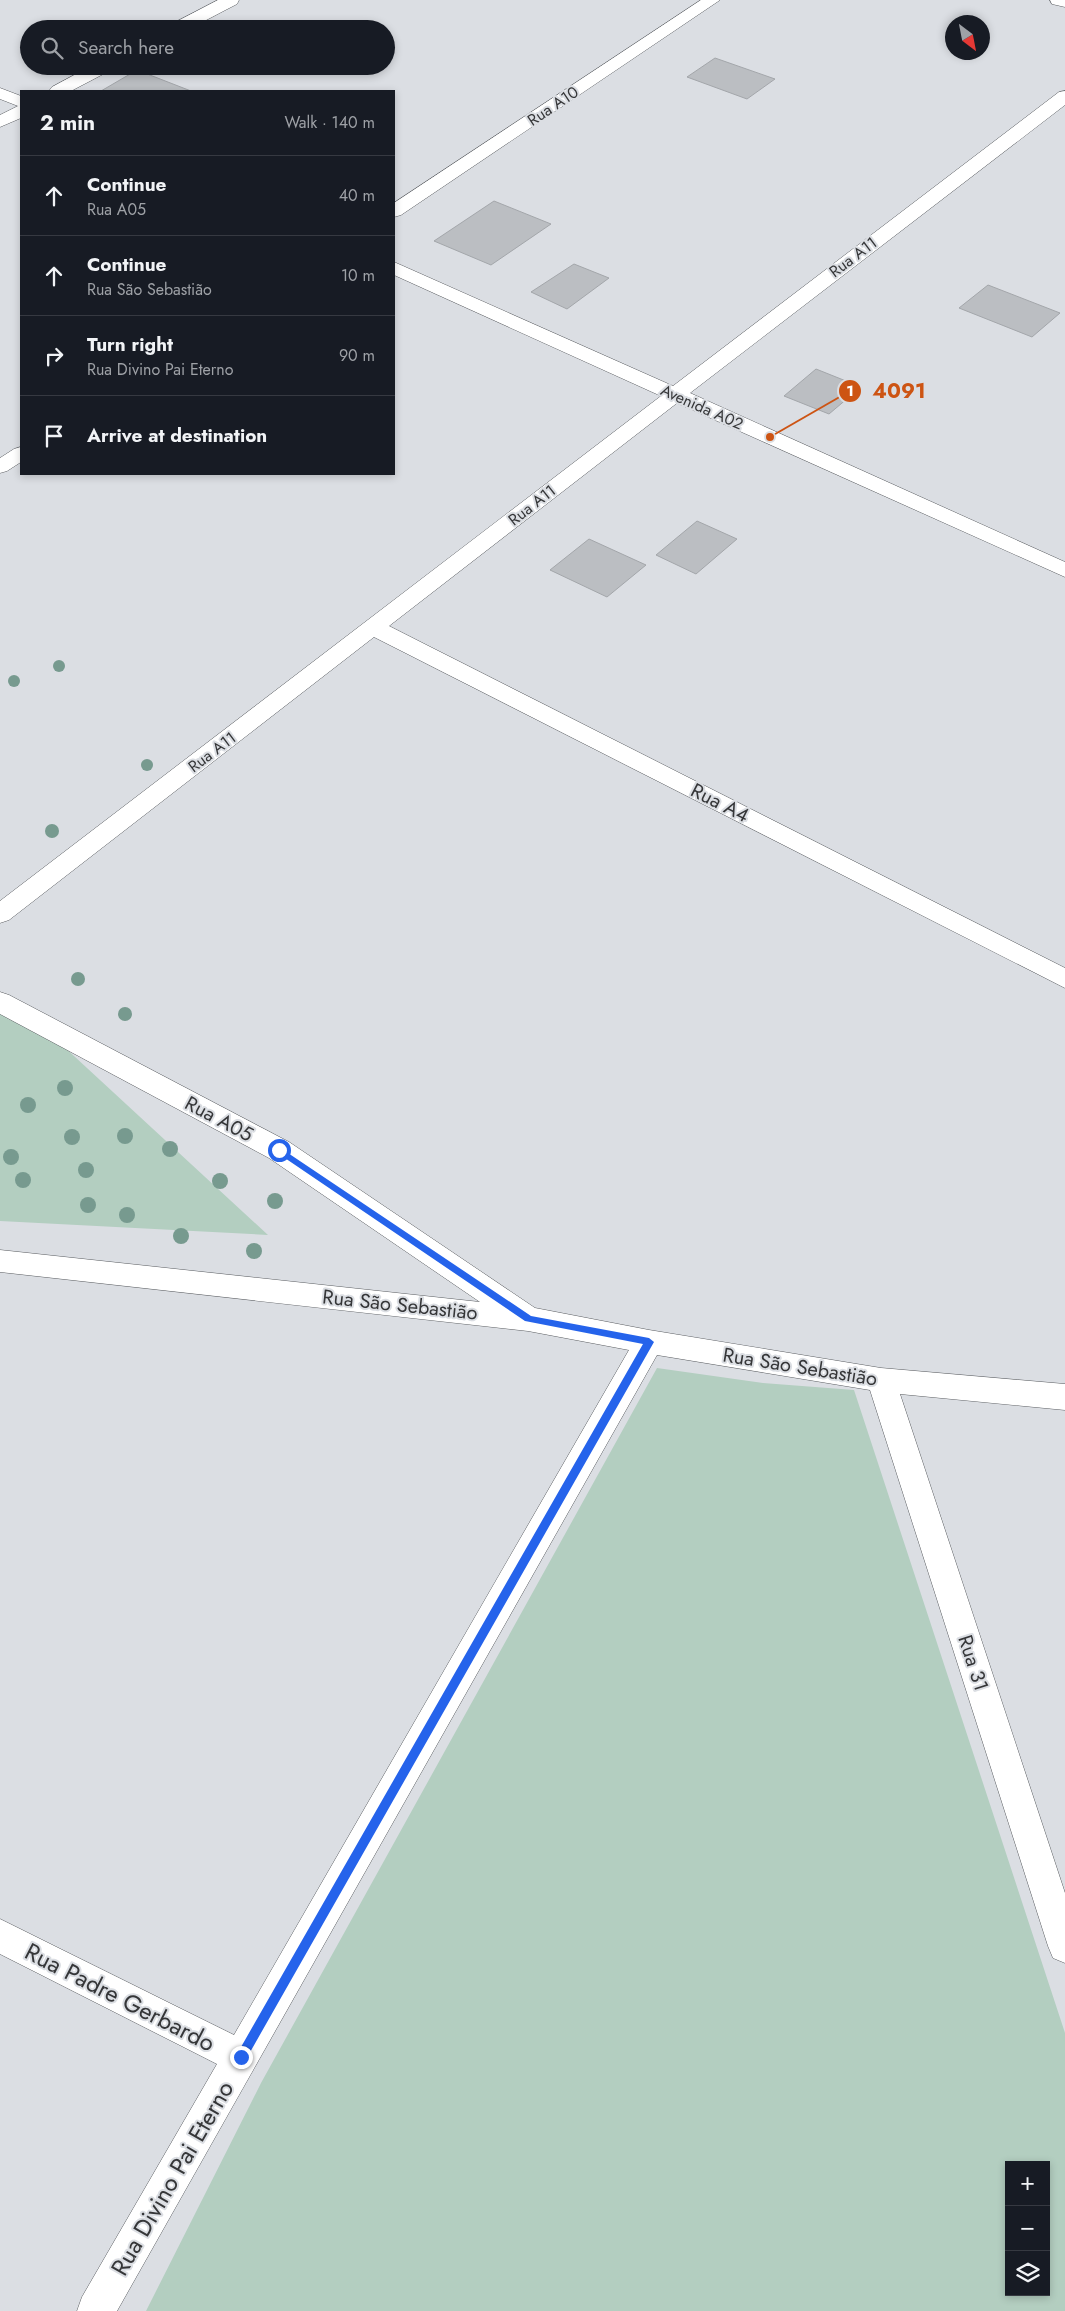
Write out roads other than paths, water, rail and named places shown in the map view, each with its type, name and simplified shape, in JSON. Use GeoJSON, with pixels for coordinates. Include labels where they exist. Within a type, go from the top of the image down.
{"type":"FeatureCollection","features":[{"type":"Feature","properties":{"kind":"street"},"geometry":{"type":"LineString","coordinates":[[193,20],[231,0]]}},
{"type":"Feature","properties":{"kind":"street","name":"Rua A10"},"geometry":{"type":"LineString","coordinates":[[395,210],[712,0]]}},
{"type":"Feature","properties":{"kind":"street"},"geometry":{"type":"LineString","coordinates":[[1058,0],[1065,2]]}},
{"type":"Feature","properties":{"kind":"street"},"geometry":{"type":"LineString","coordinates":[[60,90],[88,75]]}},
{"type":"Feature","properties":{"kind":"street"},"geometry":{"type":"LineString","coordinates":[[0,93],[20,102]]}},
{"type":"Feature","properties":{"kind":"street","name":"Rua A11"},"geometry":{"type":"LineString","coordinates":[[0,914],[374,628],[674,394],[1065,96]]}},
{"type":"Feature","properties":{"kind":"street"},"geometry":{"type":"LineString","coordinates":[[0,122],[20,112]]}},
{"type":"Feature","properties":{"kind":"street","name":"Avenida A02"},"geometry":{"type":"LineString","coordinates":[[395,268],[1065,570]]}},
{"type":"Feature","properties":{"kind":"street"},"geometry":{"type":"LineString","coordinates":[[0,467],[20,454]]}},
{"type":"Feature","properties":{"kind":"street","name":"Rua A4"},"geometry":{"type":"LineString","coordinates":[[374,628],[1065,979]]}},
{"type":"Feature","properties":{"kind":"street","name":"Rua A05"},"geometry":{"type":"LineString","coordinates":[[0,1002],[279,1150],[528,1319]]}},
{"type":"Feature","properties":{"kind":"street","name":"Rua São Sebastião"},"geometry":{"type":"LineString","coordinates":[[0,1261],[528,1319],[649,1342],[881,1380],[1065,1398]]}},
{"type":"Feature","properties":{"kind":"street","name":"Rua Divino Pai Eterno"},"geometry":{"type":"LineString","coordinates":[[96,2311],[649,1342]]}},
{"type":"Feature","properties":{"kind":"street","name":"Rua 31"},"geometry":{"type":"LineString","coordinates":[[881,1380],[1065,1946]]}},
{"type":"Feature","properties":{"kind":"street","name":"Rua Padre Gerbardo"},"geometry":{"type":"LineString","coordinates":[[0,1936],[241,2057]]}},
{"type":"Feature","properties":{"kind":"place","name":"4091"},"geometry":{"type":"Point","coordinates":[770,437]}}]}
